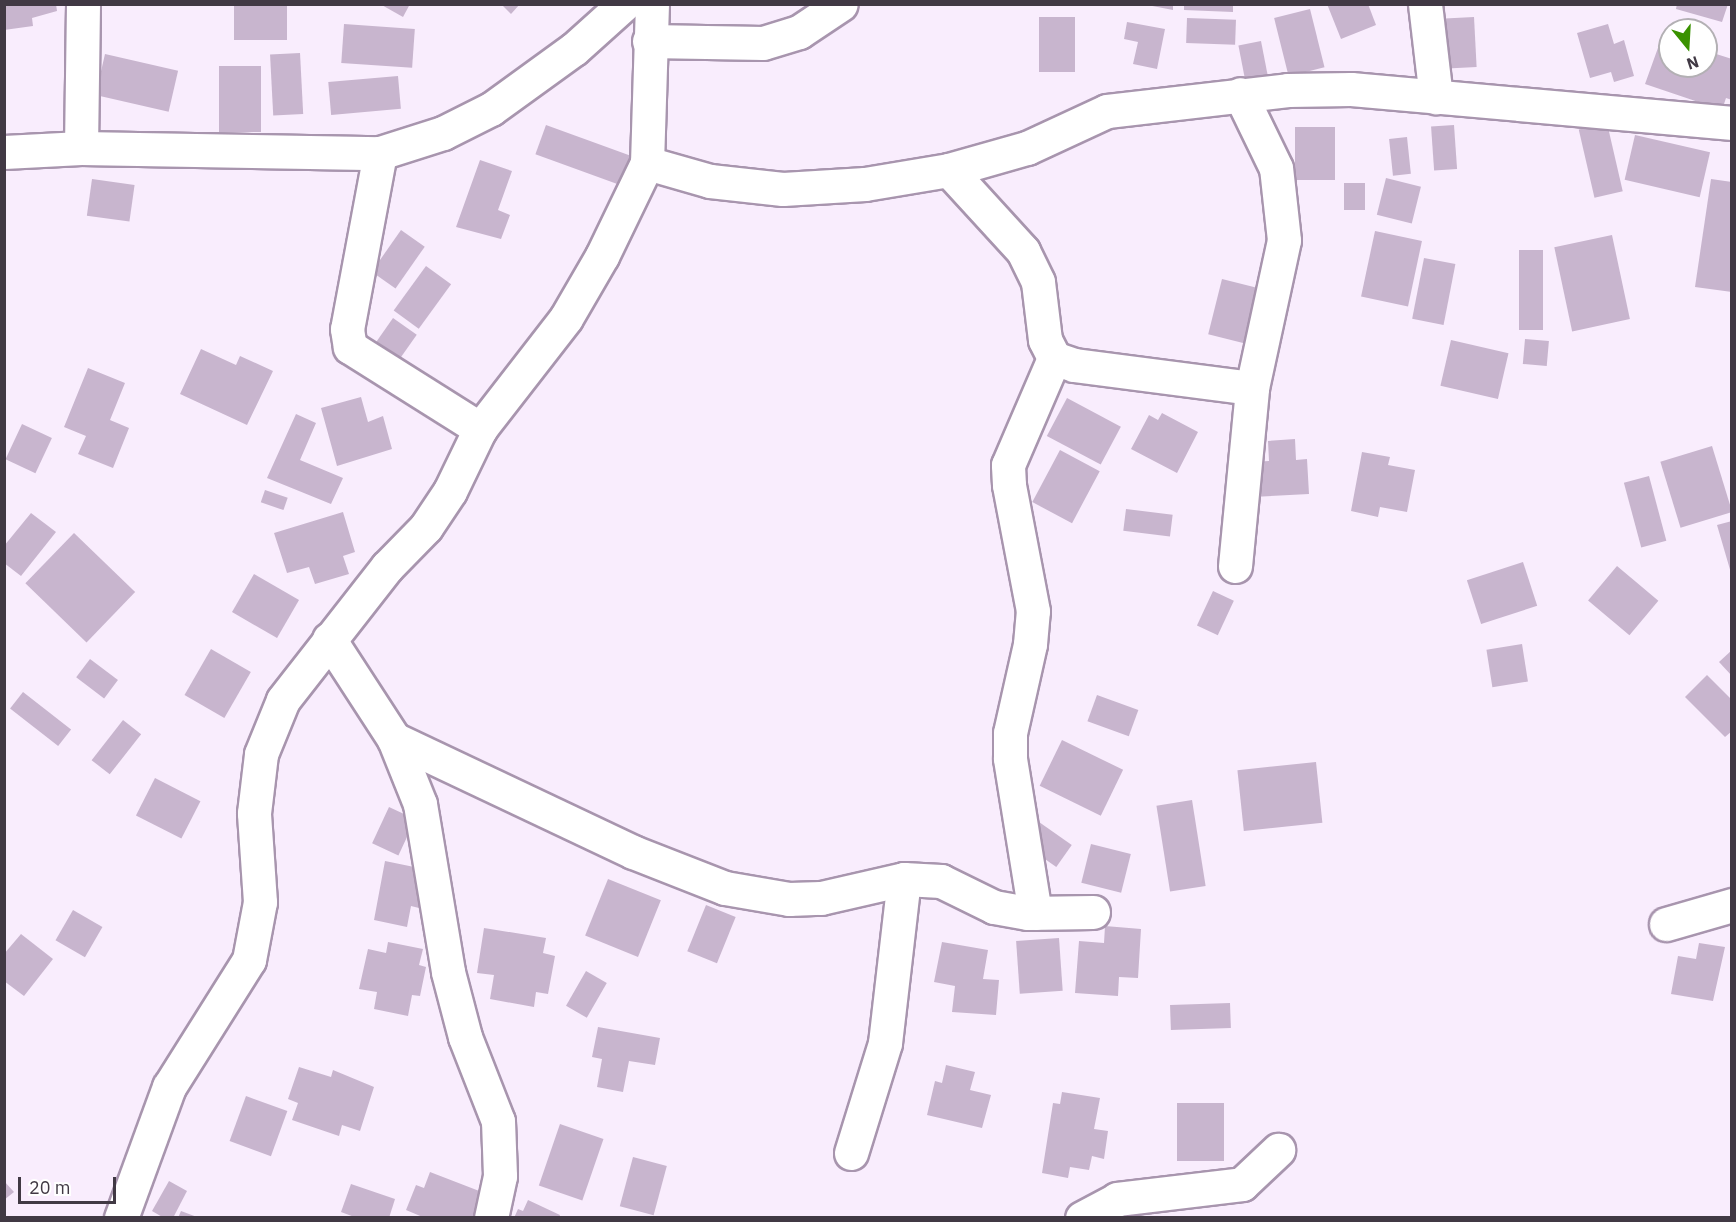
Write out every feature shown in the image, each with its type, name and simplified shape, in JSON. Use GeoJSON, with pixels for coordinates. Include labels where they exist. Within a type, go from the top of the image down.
{"type":"FeatureCollection","features":[{"type":"Feature","properties":{"kind":"street"},"geometry":{"type":"LineString","coordinates":[[81,148],[83,4]]}},
{"type":"Feature","properties":{"kind":"street"},"geometry":{"type":"LineString","coordinates":[[4,152],[81,148],[380,153],[443,133],[491,109],[574,49],[624,4]]}},
{"type":"Feature","properties":{"kind":"street"},"geometry":{"type":"LineString","coordinates":[[121,1218],[169,1087],[249,960],[260,902],[254,813],[261,754],[283,700],[328,639],[387,567],[426,527],[450,491],[480,429],[566,318],[602,256],[647,163],[652,4]]}},
{"type":"Feature","properties":{"kind":"street"},"geometry":{"type":"LineString","coordinates":[[650,41],[763,43],[799,32],[841,4]]}},
{"type":"Feature","properties":{"kind":"street"},"geometry":{"type":"LineString","coordinates":[[1425,4],[1436,97]]}},
{"type":"Feature","properties":{"kind":"street"},"geometry":{"type":"LineString","coordinates":[[647,163],[710,181],[783,189],[865,184],[949,170],[1028,148],[1107,111],[1240,94],[1351,89],[1731,123]]}},
{"type":"Feature","properties":{"kind":"street"},"geometry":{"type":"LineString","coordinates":[[1234,566],[1252,388],[1284,240],[1276,168],[1240,94]]}},
{"type":"Feature","properties":{"kind":"street"},"geometry":{"type":"LineString","coordinates":[[380,153],[347,329],[350,347],[480,429]]}},
{"type":"Feature","properties":{"kind":"street"},"geometry":{"type":"LineString","coordinates":[[949,170],[1023,251],[1038,282],[1045,340],[1054,358],[1074,365],[1252,388]]}},
{"type":"Feature","properties":{"kind":"street"},"geometry":{"type":"LineString","coordinates":[[1035,913],[1010,758],[1010,733],[1030,644],[1033,611],[1009,485],[1008,465],[1054,358]]}},
{"type":"Feature","properties":{"kind":"street"},"geometry":{"type":"LineString","coordinates":[[328,639],[394,739],[420,804],[448,972],[465,1037],[498,1121],[500,1176],[491,1218]]}},
{"type":"Feature","properties":{"kind":"street"},"geometry":{"type":"LineString","coordinates":[[394,739],[633,852],[725,888],[789,900],[821,898],[904,879],[940,881],[994,907],[1035,913],[1092,912]]}},
{"type":"Feature","properties":{"kind":"street"},"geometry":{"type":"LineString","coordinates":[[851,1153],[885,1043],[904,879]]}},
{"type":"Feature","properties":{"kind":"street"},"geometry":{"type":"LineString","coordinates":[[1666,924],[1731,905]]}},
{"type":"Feature","properties":{"kind":"street"},"geometry":{"type":"LineString","coordinates":[[1082,1218],[1117,1198],[1242,1184],[1278,1150]]}},
{"type":"Feature","properties":{"kind":"building"},"geometry":{"type":"Polygon","coordinates":[[[4,4],[56,4],[57,11],[32,18],[33,26],[4,30],[4,4]]]}},
{"type":"Feature","properties":{"kind":"building"},"geometry":{"type":"Polygon","coordinates":[[[234,4],[287,4],[287,40],[234,40],[234,4]]]}},
{"type":"Feature","properties":{"kind":"building"},"geometry":{"type":"Polygon","coordinates":[[[380,4],[410,4],[403,17],[380,4]]]}},
{"type":"Feature","properties":{"kind":"building"},"geometry":{"type":"Polygon","coordinates":[[[501,4],[520,4],[511,14],[501,4]]]}},
{"type":"Feature","properties":{"kind":"building"},"geometry":{"type":"Polygon","coordinates":[[[1142,4],[1173,4],[1173,10],[1142,4]]]}},
{"type":"Feature","properties":{"kind":"building"},"geometry":{"type":"Polygon","coordinates":[[[1184,4],[1233,4],[1233,12],[1184,10],[1184,4]]]}},
{"type":"Feature","properties":{"kind":"building"},"geometry":{"type":"Polygon","coordinates":[[[1327,4],[1368,4],[1376,25],[1341,39],[1327,4]]]}},
{"type":"Feature","properties":{"kind":"building"},"geometry":{"type":"Polygon","coordinates":[[[1677,4],[1728,4],[1722,22],[1718,21],[1718,18],[1708,18],[1676,9],[1677,4]]]}},
{"type":"Feature","properties":{"kind":"building"},"geometry":{"type":"Polygon","coordinates":[[[1310,9],[1325,67],[1289,76],[1274,18],[1310,9]]]}},
{"type":"Feature","properties":{"kind":"building"},"geometry":{"type":"Polygon","coordinates":[[[1039,17],[1075,17],[1075,72],[1039,72],[1039,17]]]}},
{"type":"Feature","properties":{"kind":"building"},"geometry":{"type":"Polygon","coordinates":[[[1474,17],[1477,67],[1438,69],[1435,19],[1474,17]]]}},
{"type":"Feature","properties":{"kind":"building"},"geometry":{"type":"Polygon","coordinates":[[[1187,18],[1236,20],[1235,45],[1186,43],[1187,18]]]}},
{"type":"Feature","properties":{"kind":"building"},"geometry":{"type":"Polygon","coordinates":[[[1127,22],[1165,29],[1157,69],[1133,64],[1138,42],[1124,39],[1127,22]]]}},
{"type":"Feature","properties":{"kind":"building"},"geometry":{"type":"Polygon","coordinates":[[[344,24],[415,29],[412,68],[341,63],[344,24]]]}},
{"type":"Feature","properties":{"kind":"building"},"geometry":{"type":"Polygon","coordinates":[[[1608,24],[1614,44],[1624,40],[1634,76],[1614,82],[1611,72],[1590,78],[1577,33],[1608,24]]]}},
{"type":"Feature","properties":{"kind":"building"},"geometry":{"type":"Polygon","coordinates":[[[1261,41],[1268,78],[1246,83],[1238,45],[1261,41]]]}},
{"type":"Feature","properties":{"kind":"building"},"geometry":{"type":"Polygon","coordinates":[[[1658,48],[1658,78],[1718,78],[1718,55],[1732,59],[1732,100],[1726,98],[1722,110],[1645,84],[1658,48]]]}},
{"type":"Feature","properties":{"kind":"building"},"geometry":{"type":"Polygon","coordinates":[[[300,53],[303,114],[273,115],[270,55],[300,53]]]}},
{"type":"Feature","properties":{"kind":"building"},"geometry":{"type":"Polygon","coordinates":[[[105,54],[178,71],[169,112],[96,95],[105,54]]]}},
{"type":"Feature","properties":{"kind":"building"},"geometry":{"type":"Polygon","coordinates":[[[219,66],[261,66],[261,132],[219,132],[219,66]]]}},
{"type":"Feature","properties":{"kind":"building"},"geometry":{"type":"Polygon","coordinates":[[[398,76],[401,109],[331,115],[328,82],[398,76]]]}},
{"type":"Feature","properties":{"kind":"building"},"geometry":{"type":"Polygon","coordinates":[[[1607,123],[1623,191],[1594,198],[1579,130],[1607,123]]]}},
{"type":"Feature","properties":{"kind":"building"},"geometry":{"type":"Polygon","coordinates":[[[546,125],[633,157],[623,186],[535,154],[546,125]]]}},
{"type":"Feature","properties":{"kind":"building"},"geometry":{"type":"Polygon","coordinates":[[[1454,125],[1457,169],[1434,170],[1431,127],[1454,125]]]}},
{"type":"Feature","properties":{"kind":"building"},"geometry":{"type":"Polygon","coordinates":[[[1295,127],[1335,127],[1335,180],[1295,180],[1295,127]]]}},
{"type":"Feature","properties":{"kind":"building"},"geometry":{"type":"Polygon","coordinates":[[[1635,135],[1710,152],[1700,197],[1625,180],[1635,135]]]}},
{"type":"Feature","properties":{"kind":"building"},"geometry":{"type":"Polygon","coordinates":[[[1407,137],[1411,174],[1393,176],[1389,139],[1407,137]]]}},
{"type":"Feature","properties":{"kind":"building"},"geometry":{"type":"Polygon","coordinates":[[[480,160],[512,171],[498,210],[510,215],[501,239],[456,227],[480,160]]]}},
{"type":"Feature","properties":{"kind":"building"},"geometry":{"type":"Polygon","coordinates":[[[1386,178],[1421,187],[1412,224],[1377,215],[1386,178]]]}},
{"type":"Feature","properties":{"kind":"building"},"geometry":{"type":"Polygon","coordinates":[[[92,179],[135,185],[129,222],[87,216],[92,179]]]}},
{"type":"Feature","properties":{"kind":"building"},"geometry":{"type":"Polygon","coordinates":[[[1711,179],[1732,182],[1732,292],[1695,287],[1711,179]]]}},
{"type":"Feature","properties":{"kind":"building"},"geometry":{"type":"Polygon","coordinates":[[[1344,183],[1365,183],[1365,210],[1344,210],[1344,183]]]}},
{"type":"Feature","properties":{"kind":"building"},"geometry":{"type":"Polygon","coordinates":[[[401,230],[425,247],[396,288],[372,272],[401,230]]]}},
{"type":"Feature","properties":{"kind":"building"},"geometry":{"type":"Polygon","coordinates":[[[1375,231],[1422,241],[1408,307],[1361,297],[1375,231]]]}},
{"type":"Feature","properties":{"kind":"building"},"geometry":{"type":"Polygon","coordinates":[[[1612,235],[1630,319],[1572,331],[1554,247],[1612,235]]]}},
{"type":"Feature","properties":{"kind":"building"},"geometry":{"type":"Polygon","coordinates":[[[1519,250],[1543,250],[1543,330],[1519,330],[1519,250]]]}},
{"type":"Feature","properties":{"kind":"building"},"geometry":{"type":"Polygon","coordinates":[[[1424,258],[1455,264],[1444,325],[1412,319],[1424,258]]]}},
{"type":"Feature","properties":{"kind":"building"},"geometry":{"type":"Polygon","coordinates":[[[426,266],[451,284],[419,329],[394,310],[426,266]]]}},
{"type":"Feature","properties":{"kind":"building"},"geometry":{"type":"Polygon","coordinates":[[[1222,279],[1261,289],[1247,344],[1208,334],[1222,279]]]}},
{"type":"Feature","properties":{"kind":"building"},"geometry":{"type":"Polygon","coordinates":[[[393,318],[417,335],[396,364],[372,347],[393,318]]]}},
{"type":"Feature","properties":{"kind":"building"},"geometry":{"type":"Polygon","coordinates":[[[1525,339],[1549,341],[1547,366],[1523,364],[1525,339]]]}},
{"type":"Feature","properties":{"kind":"building"},"geometry":{"type":"Polygon","coordinates":[[[1451,340],[1508,353],[1498,399],[1440,386],[1451,340]]]}},
{"type":"Feature","properties":{"kind":"building"},"geometry":{"type":"Polygon","coordinates":[[[201,349],[236,365],[240,356],[273,371],[247,425],[180,394],[201,349]]]}},
{"type":"Feature","properties":{"kind":"building"},"geometry":{"type":"Polygon","coordinates":[[[88,368],[125,383],[110,420],[129,428],[113,468],[78,454],[86,436],[64,427],[88,368]]]}},
{"type":"Feature","properties":{"kind":"building"},"geometry":{"type":"Polygon","coordinates":[[[361,397],[368,422],[383,416],[392,449],[337,466],[321,408],[361,397]]]}},
{"type":"Feature","properties":{"kind":"building"},"geometry":{"type":"Polygon","coordinates":[[[1067,398],[1121,427],[1101,465],[1047,436],[1067,398]]]}},
{"type":"Feature","properties":{"kind":"building"},"geometry":{"type":"Polygon","coordinates":[[[1162,413],[1198,432],[1177,473],[1131,449],[1149,415],[1158,420],[1162,413]]]}},
{"type":"Feature","properties":{"kind":"building"},"geometry":{"type":"Polygon","coordinates":[[[296,414],[316,423],[300,460],[343,478],[331,504],[267,478],[296,414]]]}},
{"type":"Feature","properties":{"kind":"building"},"geometry":{"type":"Polygon","coordinates":[[[22,424],[52,438],[35,473],[6,459],[22,424]]]}},
{"type":"Feature","properties":{"kind":"building"},"geometry":{"type":"Polygon","coordinates":[[[1295,439],[1296,460],[1307,459],[1309,494],[1253,497],[1252,462],[1269,461],[1268,441],[1295,439]]]}},
{"type":"Feature","properties":{"kind":"building"},"geometry":{"type":"Polygon","coordinates":[[[1712,446],[1732,512],[1681,528],[1660,462],[1712,446]]]}},
{"type":"Feature","properties":{"kind":"building"},"geometry":{"type":"Polygon","coordinates":[[[1060,450],[1100,471],[1072,523],[1032,502],[1060,450]]]}},
{"type":"Feature","properties":{"kind":"building"},"geometry":{"type":"Polygon","coordinates":[[[1362,452],[1390,457],[1388,465],[1415,470],[1407,512],[1380,507],[1378,517],[1351,511],[1362,452]]]}},
{"type":"Feature","properties":{"kind":"building"},"geometry":{"type":"Polygon","coordinates":[[[1649,476],[1666,541],[1641,547],[1624,483],[1649,476]]]}},
{"type":"Feature","properties":{"kind":"building"},"geometry":{"type":"Polygon","coordinates":[[[265,490],[288,498],[283,510],[261,502],[265,490]]]}},
{"type":"Feature","properties":{"kind":"building"},"geometry":{"type":"Polygon","coordinates":[[[1126,509],[1173,515],[1170,537],[1123,531],[1126,509]]]}},
{"type":"Feature","properties":{"kind":"building"},"geometry":{"type":"Polygon","coordinates":[[[343,512],[355,552],[343,556],[349,574],[315,584],[309,567],[287,573],[274,533],[343,512]]]}},
{"type":"Feature","properties":{"kind":"building"},"geometry":{"type":"Polygon","coordinates":[[[31,513],[56,532],[21,576],[4,563],[4,546],[31,513]]]}},
{"type":"Feature","properties":{"kind":"building"},"geometry":{"type":"Polygon","coordinates":[[[1732,521],[1732,573],[1731,573],[1717,525],[1732,521]]]}},
{"type":"Feature","properties":{"kind":"building"},"geometry":{"type":"Polygon","coordinates":[[[74,533],[135,592],[87,642],[25,583],[74,533]]]}},
{"type":"Feature","properties":{"kind":"building"},"geometry":{"type":"Polygon","coordinates":[[[1523,562],[1537,606],[1481,624],[1467,580],[1523,562]]]}},
{"type":"Feature","properties":{"kind":"building"},"geometry":{"type":"Polygon","coordinates":[[[1617,566],[1658,601],[1629,635],[1588,600],[1617,566]]]}},
{"type":"Feature","properties":{"kind":"building"},"geometry":{"type":"Polygon","coordinates":[[[254,574],[299,600],[277,638],[232,612],[254,574]]]}},
{"type":"Feature","properties":{"kind":"building"},"geometry":{"type":"Polygon","coordinates":[[[1213,591],[1234,601],[1218,635],[1197,625],[1213,591]]]}},
{"type":"Feature","properties":{"kind":"building"},"geometry":{"type":"Polygon","coordinates":[[[1522,644],[1528,682],[1492,687],[1486,650],[1522,644]]]}},
{"type":"Feature","properties":{"kind":"building"},"geometry":{"type":"Polygon","coordinates":[[[211,649],[251,672],[224,718],[184,695],[211,649]]]}},
{"type":"Feature","properties":{"kind":"building"},"geometry":{"type":"Polygon","coordinates":[[[1732,650],[1732,676],[1719,662],[1732,650]]]}},
{"type":"Feature","properties":{"kind":"building"},"geometry":{"type":"Polygon","coordinates":[[[90,659],[118,680],[104,698],[76,677],[90,659]]]}},
{"type":"Feature","properties":{"kind":"building"},"geometry":{"type":"Polygon","coordinates":[[[1707,675],[1732,700],[1732,731],[1725,737],[1685,697],[1707,675]]]}},
{"type":"Feature","properties":{"kind":"building"},"geometry":{"type":"Polygon","coordinates":[[[23,692],[71,730],[58,746],[10,709],[23,692]]]}},
{"type":"Feature","properties":{"kind":"building"},"geometry":{"type":"Polygon","coordinates":[[[1097,695],[1138,710],[1129,736],[1087,721],[1097,695]]]}},
{"type":"Feature","properties":{"kind":"building"},"geometry":{"type":"Polygon","coordinates":[[[123,720],[141,734],[110,774],[92,760],[123,720]]]}},
{"type":"Feature","properties":{"kind":"building"},"geometry":{"type":"Polygon","coordinates":[[[1062,740],[1123,770],[1101,816],[1040,786],[1062,740]]]}},
{"type":"Feature","properties":{"kind":"building"},"geometry":{"type":"Polygon","coordinates":[[[1316,762],[1322,823],[1244,831],[1237,770],[1316,762]]]}},
{"type":"Feature","properties":{"kind":"building"},"geometry":{"type":"Polygon","coordinates":[[[155,778],[200,801],[181,839],[136,815],[155,778]]]}},
{"type":"Feature","properties":{"kind":"building"},"geometry":{"type":"Polygon","coordinates":[[[1192,800],[1206,886],[1170,892],[1156,806],[1192,800]]]}},
{"type":"Feature","properties":{"kind":"building"},"geometry":{"type":"Polygon","coordinates":[[[389,807],[415,819],[398,856],[372,843],[389,807]]]}},
{"type":"Feature","properties":{"kind":"building"},"geometry":{"type":"Polygon","coordinates":[[[1039,822],[1072,845],[1056,867],[1024,844],[1039,822]]]}},
{"type":"Feature","properties":{"kind":"building"},"geometry":{"type":"Polygon","coordinates":[[[1091,844],[1131,854],[1121,893],[1081,883],[1091,844]]]}},
{"type":"Feature","properties":{"kind":"building"},"geometry":{"type":"Polygon","coordinates":[[[385,861],[419,868],[416,881],[428,884],[423,909],[411,906],[407,927],[374,920],[385,861]]]}},
{"type":"Feature","properties":{"kind":"building"},"geometry":{"type":"Polygon","coordinates":[[[608,879],[661,900],[638,957],[585,936],[608,879]]]}},
{"type":"Feature","properties":{"kind":"building"},"geometry":{"type":"Polygon","coordinates":[[[706,905],[736,917],[717,963],[687,951],[706,905]]]}},
{"type":"Feature","properties":{"kind":"building"},"geometry":{"type":"Polygon","coordinates":[[[73,910],[102,927],[85,957],[56,940],[73,910]]]}},
{"type":"Feature","properties":{"kind":"building"},"geometry":{"type":"Polygon","coordinates":[[[1105,926],[1141,929],[1138,978],[1119,977],[1118,996],[1075,993],[1079,941],[1104,943],[1105,926]]]}},
{"type":"Feature","properties":{"kind":"building"},"geometry":{"type":"Polygon","coordinates":[[[484,928],[546,938],[543,953],[555,956],[548,994],[536,992],[534,1007],[490,999],[494,975],[477,973],[484,928]]]}},
{"type":"Feature","properties":{"kind":"building"},"geometry":{"type":"Polygon","coordinates":[[[21,934],[53,959],[24,996],[4,981],[4,954],[21,934]]]}},
{"type":"Feature","properties":{"kind":"building"},"geometry":{"type":"Polygon","coordinates":[[[1059,938],[1063,991],[1020,994],[1016,941],[1059,938]]]}},
{"type":"Feature","properties":{"kind":"building"},"geometry":{"type":"Polygon","coordinates":[[[388,942],[423,949],[419,965],[426,967],[420,996],[412,995],[408,1016],[374,1009],[377,992],[359,989],[368,949],[386,953],[388,942]]]}},
{"type":"Feature","properties":{"kind":"building"},"geometry":{"type":"Polygon","coordinates":[[[942,942],[988,950],[983,979],[999,980],[996,1015],[952,1012],[955,986],[934,982],[942,942]]]}},
{"type":"Feature","properties":{"kind":"building"},"geometry":{"type":"Polygon","coordinates":[[[1699,943],[1725,947],[1713,1001],[1671,994],[1678,956],[1696,959],[1699,943]]]}},
{"type":"Feature","properties":{"kind":"building"},"geometry":{"type":"Polygon","coordinates":[[[586,971],[607,983],[587,1018],[566,1006],[586,971]]]}},
{"type":"Feature","properties":{"kind":"building"},"geometry":{"type":"Polygon","coordinates":[[[1230,1003],[1231,1028],[1171,1030],[1170,1005],[1230,1003]]]}},
{"type":"Feature","properties":{"kind":"building"},"geometry":{"type":"Polygon","coordinates":[[[598,1027],[660,1038],[655,1065],[629,1061],[623,1092],[597,1087],[602,1059],[592,1057],[598,1027]]]}},
{"type":"Feature","properties":{"kind":"building"},"geometry":{"type":"Polygon","coordinates":[[[946,1065],[975,1072],[970,1090],[991,1095],[982,1128],[927,1115],[935,1081],[942,1083],[946,1065]]]}},
{"type":"Feature","properties":{"kind":"building"},"geometry":{"type":"Polygon","coordinates":[[[299,1067],[331,1077],[333,1070],[374,1087],[360,1131],[342,1125],[339,1136],[292,1120],[298,1103],[288,1099],[299,1067]]]}},
{"type":"Feature","properties":{"kind":"building"},"geometry":{"type":"Polygon","coordinates":[[[1062,1092],[1100,1098],[1094,1129],[1108,1131],[1104,1159],[1092,1156],[1089,1170],[1070,1167],[1068,1178],[1042,1173],[1053,1103],[1060,1104],[1062,1092]]]}},
{"type":"Feature","properties":{"kind":"building"},"geometry":{"type":"Polygon","coordinates":[[[246,1096],[287,1111],[271,1156],[230,1141],[246,1096]]]}},
{"type":"Feature","properties":{"kind":"building"},"geometry":{"type":"Polygon","coordinates":[[[1177,1103],[1224,1103],[1224,1161],[1177,1161],[1177,1103]]]}},
{"type":"Feature","properties":{"kind":"building"},"geometry":{"type":"Polygon","coordinates":[[[560,1124],[603,1139],[582,1200],[539,1185],[560,1124]]]}},
{"type":"Feature","properties":{"kind":"building"},"geometry":{"type":"Polygon","coordinates":[[[633,1157],[667,1166],[654,1215],[620,1206],[633,1157]]]}},
{"type":"Feature","properties":{"kind":"building"},"geometry":{"type":"Polygon","coordinates":[[[430,1172],[487,1194],[478,1218],[425,1218],[406,1210],[416,1185],[424,1188],[430,1172]]]}},
{"type":"Feature","properties":{"kind":"building"},"geometry":{"type":"Polygon","coordinates":[[[4,1181],[14,1192],[4,1200],[4,1181]]]}},
{"type":"Feature","properties":{"kind":"building"},"geometry":{"type":"Polygon","coordinates":[[[169,1181],[187,1191],[173,1218],[164,1218],[152,1211],[169,1181]]]}},
{"type":"Feature","properties":{"kind":"building"},"geometry":{"type":"Polygon","coordinates":[[[351,1184],[395,1199],[389,1218],[357,1218],[341,1212],[351,1184]]]}},
{"type":"Feature","properties":{"kind":"building"},"geometry":{"type":"Polygon","coordinates":[[[528,1200],[560,1215],[559,1218],[514,1218],[518,1209],[523,1211],[528,1200]]]}},
{"type":"Feature","properties":{"kind":"building"},"geometry":{"type":"Polygon","coordinates":[[[181,1211],[197,1217],[197,1218],[178,1218],[181,1211]]]}}]}
